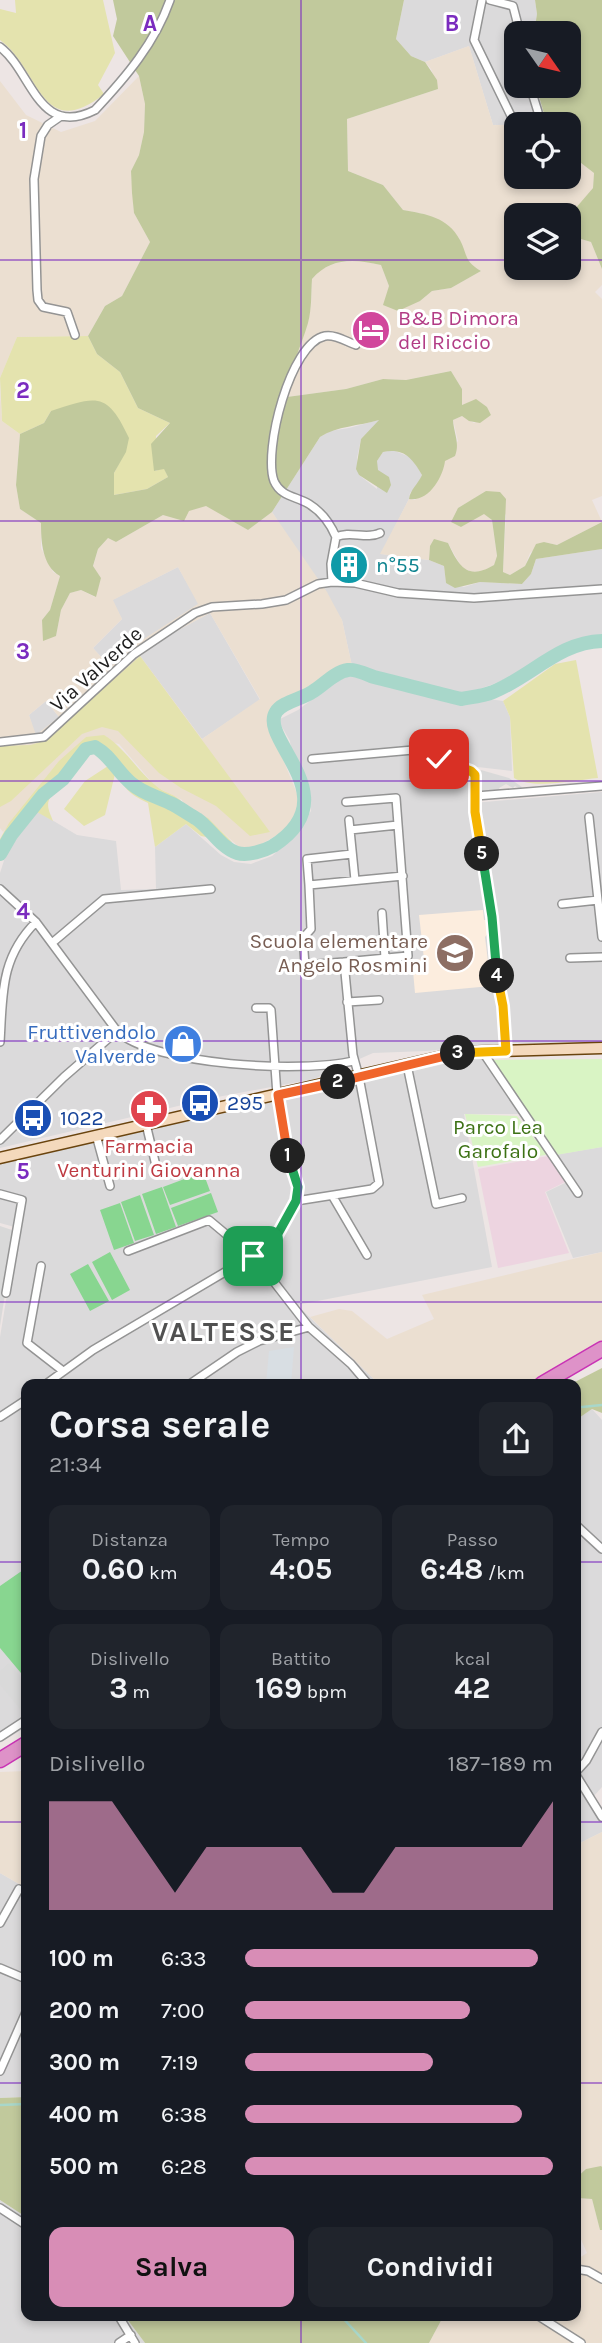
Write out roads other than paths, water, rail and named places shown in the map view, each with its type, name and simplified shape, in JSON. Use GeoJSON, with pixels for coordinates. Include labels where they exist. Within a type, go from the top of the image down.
{"type":"FeatureCollection","features":[{"type":"Feature","properties":{"kind":"highway"},"geometry":{"type":"LineString","coordinates":[[551,1379],[602,1349]]}},
{"type":"Feature","properties":{"kind":"highway"},"geometry":{"type":"LineString","coordinates":[[567,1379],[602,1359]]}},
{"type":"Feature","properties":{"kind":"highway"},"geometry":{"type":"LineString","coordinates":[[0,1750],[21,1737]]}},
{"type":"Feature","properties":{"kind":"highway"},"geometry":{"type":"LineString","coordinates":[[0,1760],[21,1747]]}},
{"type":"Feature","properties":{"kind":"street"},"geometry":{"type":"LineString","coordinates":[[0,47],[51,111],[74,118],[95,110],[143,53],[170,0]]}},
{"type":"Feature","properties":{"kind":"street"},"geometry":{"type":"LineString","coordinates":[[482,0],[474,40],[509,112]]}},
{"type":"Feature","properties":{"kind":"street"},"geometry":{"type":"LineString","coordinates":[[491,0],[513,6],[517,21]]}},
{"type":"Feature","properties":{"kind":"street"},"geometry":{"type":"LineString","coordinates":[[61,116],[48,125],[41,136],[34,179],[37,290],[38,300],[43,307],[66,312],[75,335]]}},
{"type":"Feature","properties":{"kind":"street"},"geometry":{"type":"LineString","coordinates":[[332,582],[331,564],[336,537],[324,516],[312,505],[286,495],[279,489],[270,466],[281,402],[296,365],[315,340],[325,336],[356,345]]}},
{"type":"Feature","properties":{"kind":"street"},"geometry":{"type":"LineString","coordinates":[[336,537],[343,533],[374,536],[380,533]]}},
{"type":"Feature","properties":{"kind":"street","name":"Via Valverde"},"geometry":{"type":"LineString","coordinates":[[0,742],[44,737],[134,654],[200,611],[212,607],[286,600],[318,584],[332,582],[355,583],[398,593],[474,598],[602,589]]}},
{"type":"Feature","properties":{"kind":"street"},"geometry":{"type":"LineString","coordinates":[[312,759],[413,750],[471,771],[476,779],[475,812],[492,917],[506,1051]]}},
{"type":"Feature","properties":{"kind":"street"},"geometry":{"type":"LineString","coordinates":[[476,796],[602,786]]}},
{"type":"Feature","properties":{"kind":"street"},"geometry":{"type":"LineString","coordinates":[[346,802],[396,798],[408,956],[305,965],[303,938],[311,929],[307,859],[352,854]]}},
{"type":"Feature","properties":{"kind":"street"},"geometry":{"type":"LineString","coordinates":[[589,817],[602,937]]}},
{"type":"Feature","properties":{"kind":"street"},"geometry":{"type":"LineString","coordinates":[[349,820],[355,880]]}},
{"type":"Feature","properties":{"kind":"street"},"geometry":{"type":"LineString","coordinates":[[350,830],[398,825]]}},
{"type":"Feature","properties":{"kind":"street"},"geometry":{"type":"LineString","coordinates":[[309,885],[402,876]]}},
{"type":"Feature","properties":{"kind":"street"},"geometry":{"type":"LineString","coordinates":[[0,889],[36,922],[117,1031],[127,1040],[148,1049],[274,1068],[343,1064],[353,1061]]}},
{"type":"Feature","properties":{"kind":"street"},"geometry":{"type":"LineString","coordinates":[[52,943],[104,899],[211,889]]}},
{"type":"Feature","properties":{"kind":"street"},"geometry":{"type":"LineString","coordinates":[[562,904],[598,900]]}},
{"type":"Feature","properties":{"kind":"street"},"geometry":{"type":"LineString","coordinates":[[382,913],[385,958]]}},
{"type":"Feature","properties":{"kind":"street"},"geometry":{"type":"LineString","coordinates":[[0,1042],[4,972],[14,945],[36,922]]}},
{"type":"Feature","properties":{"kind":"street"},"geometry":{"type":"LineString","coordinates":[[570,958],[602,957]]}},
{"type":"Feature","properties":{"kind":"street"},"geometry":{"type":"LineString","coordinates":[[296,1201],[372,1189],[379,1183],[353,1078],[344,962]]}},
{"type":"Feature","properties":{"kind":"street"},"geometry":{"type":"LineString","coordinates":[[347,1002],[379,1000]]}},
{"type":"Feature","properties":{"kind":"street"},"geometry":{"type":"LineString","coordinates":[[256,1008],[269,1007],[271,1010],[278,1095],[289,1160],[298,1187],[296,1201],[265,1257],[267,1273],[309,1327],[364,1379]]}},
{"type":"Feature","properties":{"kind":"street"},"geometry":{"type":"LineString","coordinates":[[0,1140],[117,1031]]}},
{"type":"Feature","properties":{"kind":"street"},"geometry":{"type":"LineString","coordinates":[[0,1158],[461,1052],[602,1048]]}},
{"type":"Feature","properties":{"kind":"street"},"geometry":{"type":"LineString","coordinates":[[482,1051],[578,1193]]}},
{"type":"Feature","properties":{"kind":"street"},"geometry":{"type":"LineString","coordinates":[[343,1064],[353,1078]]}},
{"type":"Feature","properties":{"kind":"street"},"geometry":{"type":"LineString","coordinates":[[407,1065],[436,1204],[462,1198]]}},
{"type":"Feature","properties":{"kind":"street"},"geometry":{"type":"LineString","coordinates":[[146,1124],[159,1174]]}},
{"type":"Feature","properties":{"kind":"street"},"geometry":{"type":"LineString","coordinates":[[96,1135],[110,1186]]}},
{"type":"Feature","properties":{"kind":"street"},"geometry":{"type":"LineString","coordinates":[[0,1194],[22,1200],[6,1293]]}},
{"type":"Feature","properties":{"kind":"street"},"geometry":{"type":"LineString","coordinates":[[333,1197],[367,1255]]}},
{"type":"Feature","properties":{"kind":"street"},"geometry":{"type":"LineString","coordinates":[[128,1251],[209,1220],[252,1256]]}},
{"type":"Feature","properties":{"kind":"street"},"geometry":{"type":"LineString","coordinates":[[8,1226],[17,1228]]}},
{"type":"Feature","properties":{"kind":"street"},"geometry":{"type":"LineString","coordinates":[[53,1379],[93,1350],[252,1256],[265,1257]]}},
{"type":"Feature","properties":{"kind":"street"},"geometry":{"type":"LineString","coordinates":[[41,1266],[27,1343],[63,1371]]}},
{"type":"Feature","properties":{"kind":"street"},"geometry":{"type":"LineString","coordinates":[[197,1379],[237,1352],[259,1342],[309,1327]]}},
{"type":"Feature","properties":{"kind":"street"},"geometry":{"type":"LineString","coordinates":[[0,1418],[21,1403]]}},
{"type":"Feature","properties":{"kind":"street"},"geometry":{"type":"LineString","coordinates":[[581,1530],[602,1549]]}},
{"type":"Feature","properties":{"kind":"street"},"geometry":{"type":"LineString","coordinates":[[0,1737],[21,1723]]}},
{"type":"Feature","properties":{"kind":"street"},"geometry":{"type":"LineString","coordinates":[[581,1768],[602,1732]]}},
{"type":"Feature","properties":{"kind":"street"},"geometry":{"type":"LineString","coordinates":[[581,1782],[602,1817]]}},
{"type":"Feature","properties":{"kind":"street"},"geometry":{"type":"LineString","coordinates":[[0,1923],[19,1889]]}},
{"type":"Feature","properties":{"kind":"street"},"geometry":{"type":"LineString","coordinates":[[0,1968],[21,1977]]}},
{"type":"Feature","properties":{"kind":"street"},"geometry":{"type":"LineString","coordinates":[[0,2071],[21,2023]]}},
{"type":"Feature","properties":{"kind":"street"},"geometry":{"type":"LineString","coordinates":[[0,2208],[21,2222]]}},
{"type":"Feature","properties":{"kind":"street"},"geometry":{"type":"LineString","coordinates":[[581,2270],[602,2279]]}},
{"type":"Feature","properties":{"kind":"street"},"geometry":{"type":"LineString","coordinates":[[122,2321],[135,2343]]}},
{"type":"Feature","properties":{"kind":"street"},"geometry":{"type":"LineString","coordinates":[[546,2321],[580,2343]]}},
{"type":"Feature","properties":{"kind":"street"},"geometry":{"type":"LineString","coordinates":[[119,2343],[131,2335]]}},
{"type":"Feature","properties":{"kind":"waterway"},"geometry":{"type":"LineString","coordinates":[[0,854],[11,835],[43,795],[63,779],[86,749],[95,747],[106,755],[132,784],[197,819],[231,850],[246,854],[265,850],[294,827],[303,808],[303,789],[297,771],[274,724],[276,712],[283,706],[348,670],[461,699],[481,695],[507,686],[572,647],[602,641]]}},
{"type":"Feature","properties":{"kind":"waterway"},"geometry":{"type":"LineString","coordinates":[[582,1407],[602,1405]]}},
{"type":"Feature","properties":{"kind":"waterway"},"geometry":{"type":"LineString","coordinates":[[0,2105],[21,2104]]}},
{"type":"Feature","properties":{"kind":"waterway"},"geometry":{"type":"LineString","coordinates":[[346,2321],[366,2343]]}},
{"type":"Feature","properties":{"kind":"place","name":"B&B Dimora del Riccio"},"geometry":{"type":"Point","coordinates":[371,330]}},
{"type":"Feature","properties":{"kind":"place","name":"n°55"},"geometry":{"type":"Point","coordinates":[349,565]}},
{"type":"Feature","properties":{"kind":"place","name":"Scuola elementare Angelo Rosmini"},"geometry":{"type":"Point","coordinates":[455,953]}},
{"type":"Feature","properties":{"kind":"place","name":"Fruttivendolo Valverde"},"geometry":{"type":"Point","coordinates":[183,1044]}},
{"type":"Feature","properties":{"kind":"place","name":"295"},"geometry":{"type":"Point","coordinates":[200,1103]}},
{"type":"Feature","properties":{"kind":"place","name":"Farmacia Venturini Giovanna"},"geometry":{"type":"Point","coordinates":[149,1109]}},
{"type":"Feature","properties":{"kind":"place","name":"1022"},"geometry":{"type":"Point","coordinates":[33,1118]}},
{"type":"Feature","properties":{"kind":"district","name":"VALTESSE"},"geometry":{"type":"Point","coordinates":[224,1331]}},
{"type":"Feature","properties":{"kind":"park label","name":"Parco Lea Garofalo"},"geometry":{"type":"Point","coordinates":[498,1139]}}]}
